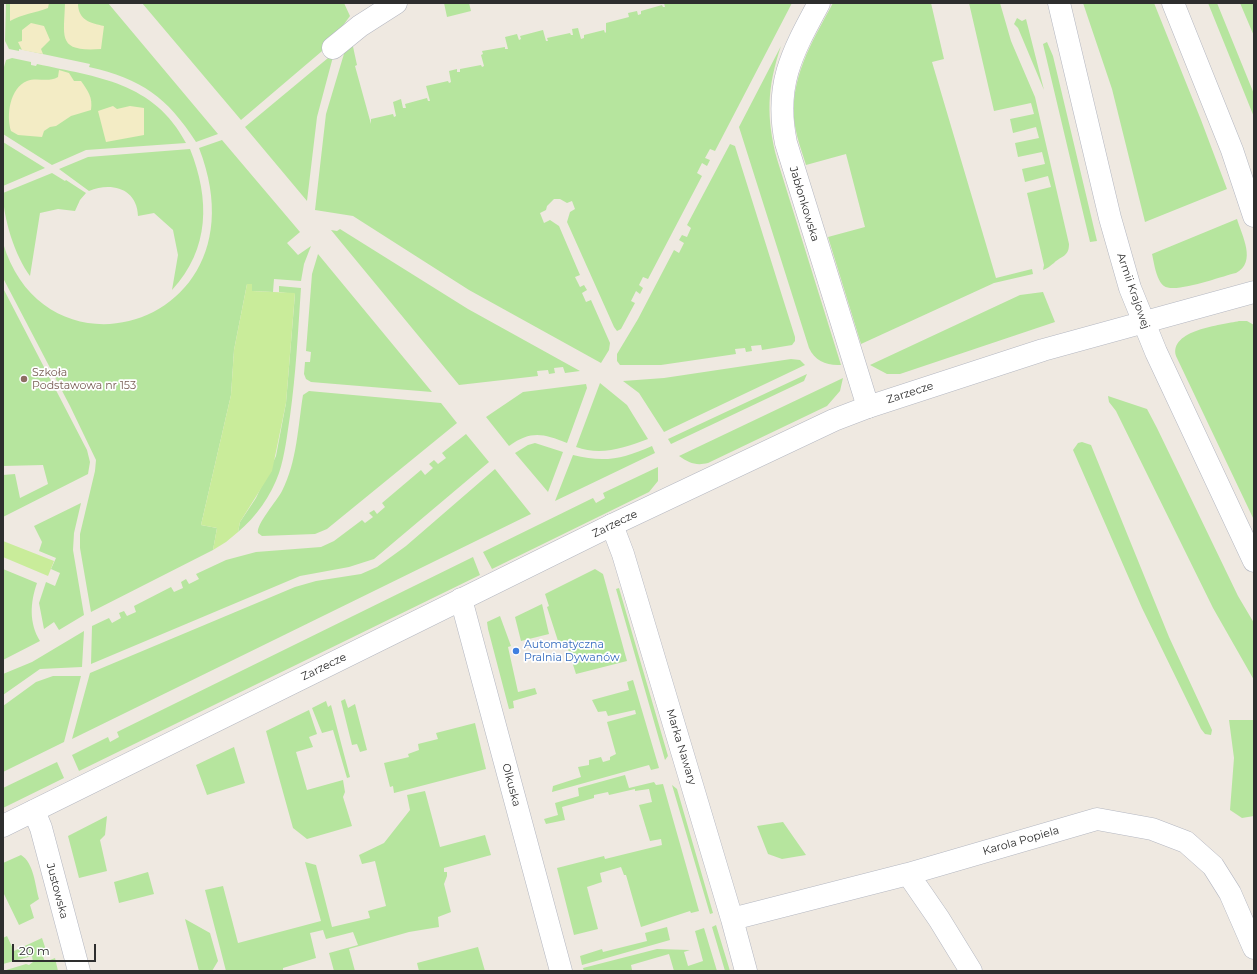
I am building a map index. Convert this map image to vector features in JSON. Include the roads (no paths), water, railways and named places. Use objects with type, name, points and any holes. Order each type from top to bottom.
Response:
[{"type":"street","points":[[333,48],[360,26],[396,3]]},
{"type":"street","name":"Jabłonkowska","points":[[819,3],[798,40],[786,74],[781,106],[783,128],[788,149],[868,407]]},
{"type":"street","name":"Armii Krajowej","points":[[1059,3],[1119,252],[1143,322],[1254,561]]},
{"type":"street","points":[[1173,3],[1232,150],[1254,216]]},
{"type":"street","points":[[1232,150],[1254,175]]},
{"type":"street","name":"Zarzecze","points":[[3,826],[612,525],[806,433],[868,407],[1043,350],[1254,292]]},
{"type":"street","name":"Marka Nawary","points":[[612,525],[621,547],[732,919],[746,971]]},
{"type":"street","name":"Olkuska","points":[[461,599],[561,971]]},
{"type":"street","name":"Justowska","points":[[34,811],[41,828],[79,971]]},
{"type":"street","name":"Karola Popiela","points":[[732,919],[908,874],[1097,819],[1152,829],[1186,842],[1213,866],[1230,893],[1254,948]]},
{"type":"street","points":[[908,874],[940,919],[971,971]]},
{"type":"place","name":"Szkoła Podstawowa nr 153","points":[[24,379]]},
{"type":"place","name":"Automatyczna Pralnia Dywanów","points":[[516,651]]}]
